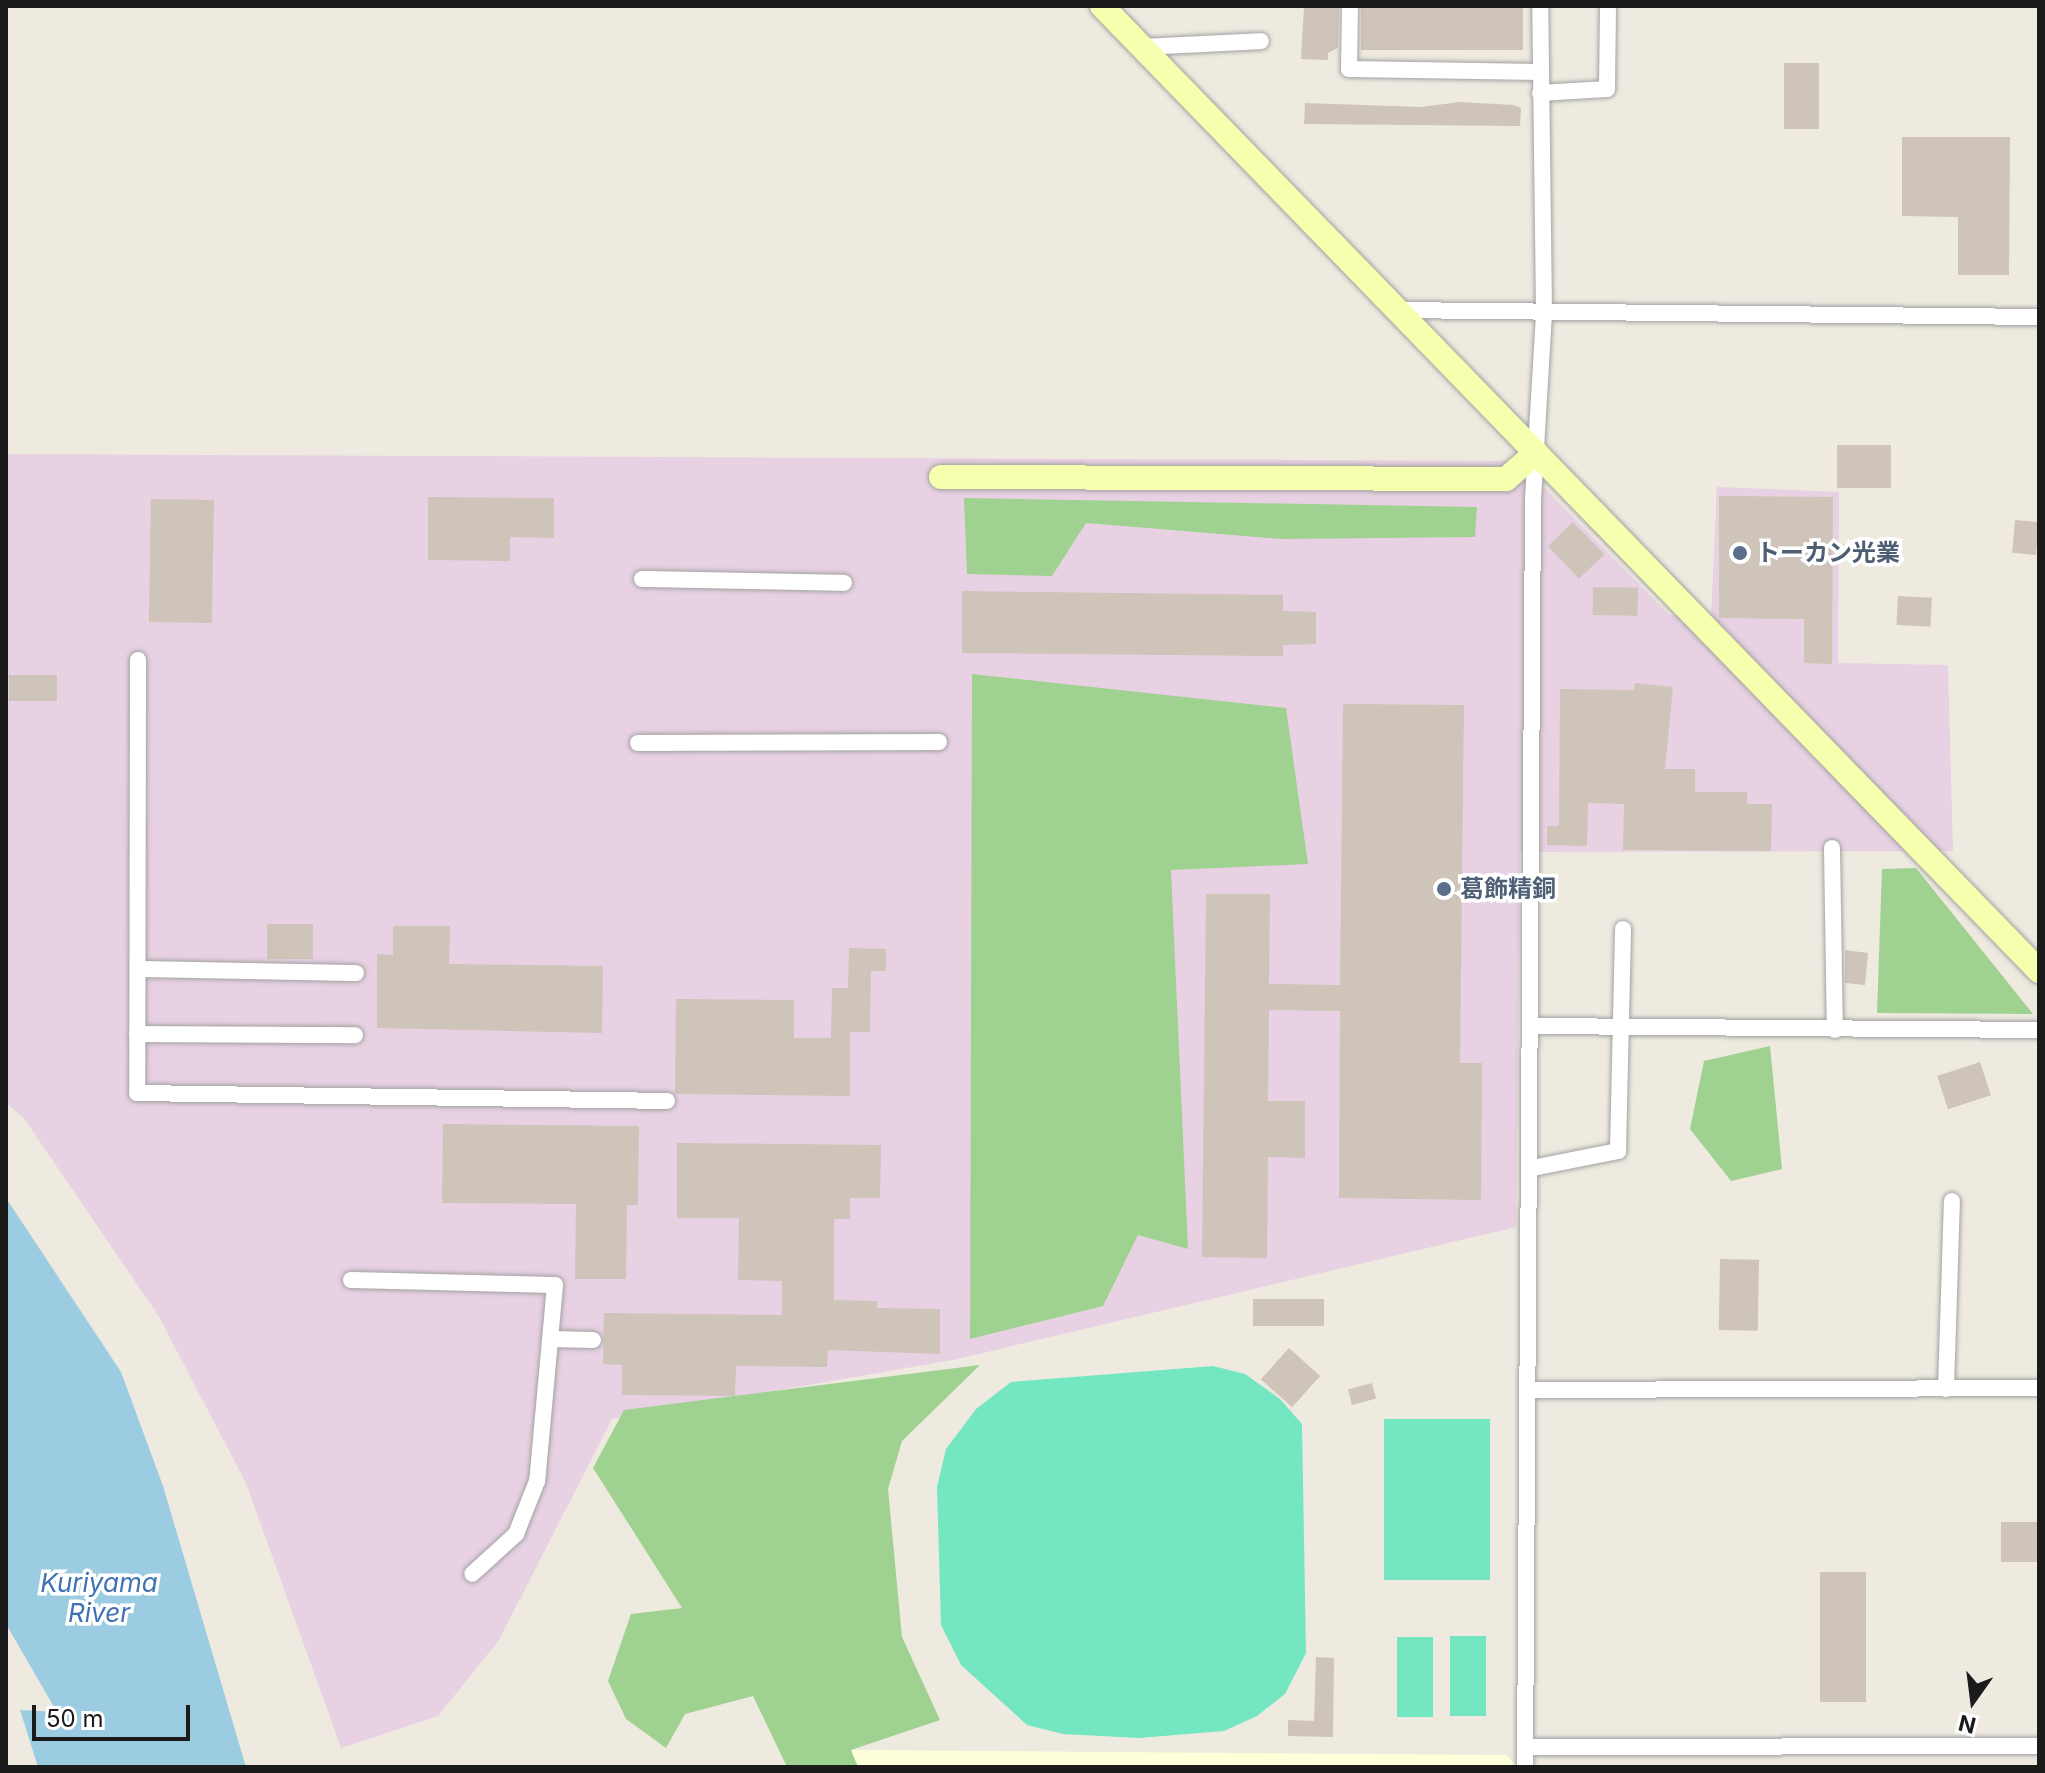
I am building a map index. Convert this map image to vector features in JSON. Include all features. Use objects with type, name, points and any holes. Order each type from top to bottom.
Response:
[{"type":"street","points":[[1102,6],[2039,971]]},
{"type":"street","points":[[1350,6],[1349,69],[1540,72]]},
{"type":"street","points":[[1525,1767],[1536,453],[1544,312],[1540,6]]},
{"type":"street","points":[[1540,93],[1607,89],[1608,6]]},
{"type":"street","points":[[1140,47],[1261,41]]},
{"type":"street","points":[[1394,310],[2039,317]]},
{"type":"street","points":[[941,477],[1506,479],[1536,453]]},
{"type":"street","points":[[642,579],[844,583]]},
{"type":"street","points":[[138,660],[137,1093],[667,1101]]},
{"type":"street","points":[[638,743],[939,742]]},
{"type":"street","points":[[1832,848],[1835,1030]]},
{"type":"street","points":[[1532,1168],[1618,1151],[1623,929]]},
{"type":"street","points":[[138,969],[356,973]]},
{"type":"street","points":[[1533,1026],[2039,1030]]},
{"type":"street","points":[[137,1034],[355,1035]]},
{"type":"street","points":[[1946,1389],[1952,1201]]},
{"type":"street","points":[[351,1280],[555,1285],[553,1339],[537,1481],[516,1534],[472,1574]]},
{"type":"street","points":[[553,1339],[593,1340]]},
{"type":"street","points":[[1529,1390],[2039,1388]]},
{"type":"street","points":[[1526,1747],[2039,1746]]},
{"type":"shaded area","points":[[6,454],[1518,461],[1669,615],[1711,616],[1717,487],[1839,492],[1838,663],[1948,665],[1953,851],[1520,852],[1516,1227],[953,1360],[612,1419],[499,1640],[438,1716],[341,1748],[246,1483],[158,1315],[23,1117],[6,1103]]},
{"type":"shaded area","points":[[850,1750],[1506,1755],[1518,1767],[858,1767]]},
{"type":"green space","points":[[964,498],[1477,507],[1475,537],[1282,539],[1086,523],[1052,576],[967,574]]},
{"type":"green space","points":[[972,674],[1286,708],[1308,864],[1171,870],[1188,1249],[1138,1235],[1103,1306],[970,1339]]},
{"type":"green space","points":[[1916,868],[2033,1014],[1877,1013],[1882,869]]},
{"type":"green space","points":[[1770,1046],[1782,1169],[1731,1181],[1690,1129],[1704,1061]]},
{"type":"green space","points":[[980,1365],[902,1441],[888,1489],[902,1637],[940,1720],[851,1750],[858,1767],[787,1767],[753,1696],[685,1714],[666,1748],[626,1719],[608,1681],[631,1614],[682,1608],[593,1468],[624,1410]]},
{"type":"green space","points":[[1213,1366],[1245,1374],[1280,1399],[1302,1424],[1306,1653],[1285,1694],[1257,1716],[1224,1731],[1139,1738],[1063,1734],[1027,1725],[961,1665],[941,1625],[937,1487],[946,1449],[976,1409],[1011,1382]]},
{"type":"green space","points":[[1384,1419],[1490,1419],[1490,1580],[1384,1580]]},
{"type":"green space","points":[[1450,1636],[1486,1636],[1486,1716],[1450,1716]]},
{"type":"green space","points":[[1397,1637],[1433,1637],[1433,1717],[1397,1717]]},
{"type":"water","name":"Kuriyama River","points":[[6,1198],[121,1372],[163,1486],[246,1767],[38,1767],[20,1710],[57,1712],[6,1624]]},
{"type":"building","points":[[1304,6],[1339,6],[1338,48],[1328,53],[1328,60],[1301,59]]},
{"type":"building","points":[[1361,6],[1523,6],[1523,50],[1361,50]]},
{"type":"building","points":[[1784,63],[1819,63],[1819,129],[1784,129]]},
{"type":"building","points":[[1460,102],[1521,108],[1520,126],[1304,124],[1305,103],[1421,107]]},
{"type":"building","points":[[1902,137],[2010,137],[2009,275],[1958,275],[1958,217],[1902,216]]},
{"type":"building","points":[[1837,445],[1891,445],[1891,488],[1837,488]]},
{"type":"building","points":[[1719,496],[1833,497],[1832,664],[1804,663],[1804,619],[1719,618]]},
{"type":"building","points":[[428,497],[554,498],[554,538],[510,537],[510,561],[428,560]]},
{"type":"building","points":[[151,499],[214,500],[212,623],[149,622]]},
{"type":"building","points":[[2015,520],[2039,522],[2036,555],[2012,553]]},
{"type":"building","points":[[1573,522],[1604,554],[1579,579],[1548,546]]},
{"type":"building","points":[[1593,587],[1638,588],[1638,616],[1593,615]]},
{"type":"building","points":[[962,591],[1283,595],[1283,611],[1316,612],[1316,644],[1283,645],[1283,656],[962,653]]},
{"type":"building","points":[[1898,596],[1932,598],[1930,627],[1896,625]]},
{"type":"building","points":[[9,675],[57,675],[57,701],[9,701]]},
{"type":"building","points":[[1635,683],[1673,687],[1665,769],[1695,769],[1695,792],[1747,792],[1747,804],[1772,804],[1771,851],[1623,850],[1624,804],[1588,803],[1587,846],[1547,845],[1547,826],[1559,826],[1560,689],[1634,690]]},
{"type":"building","points":[[1343,704],[1464,705],[1460,1063],[1482,1063],[1481,1200],[1339,1198],[1340,1011],[1269,1010],[1268,1101],[1305,1101],[1305,1158],[1268,1157],[1267,1258],[1202,1257],[1206,894],[1270,894],[1269,984],[1340,985]]},
{"type":"building","points":[[267,924],[313,924],[313,959],[267,959]]},
{"type":"building","points":[[393,926],[450,926],[449,964],[603,966],[602,1033],[377,1028],[377,954],[393,955]]},
{"type":"building","points":[[849,948],[886,949],[886,971],[871,971],[870,1032],[850,1032],[850,1096],[675,1094],[676,999],[794,1000],[794,1038],[831,1038],[832,988],[848,988]]},
{"type":"building","points":[[1845,950],[1868,953],[1865,985],[1845,983]]},
{"type":"building","points":[[1980,1062],[1991,1095],[1948,1109],[1937,1076]]},
{"type":"building","points":[[443,1124],[639,1126],[638,1205],[627,1205],[626,1279],[575,1279],[576,1204],[442,1203]]},
{"type":"building","points":[[677,1143],[881,1145],[880,1198],[850,1198],[850,1219],[834,1219],[834,1300],[877,1301],[877,1308],[940,1309],[940,1354],[828,1350],[827,1367],[736,1366],[735,1396],[622,1395],[622,1365],[603,1364],[604,1313],[782,1315],[782,1281],[738,1280],[739,1218],[677,1218]]},
{"type":"building","points":[[1720,1259],[1759,1260],[1758,1331],[1719,1330]]},
{"type":"building","points":[[1253,1299],[1324,1299],[1324,1326],[1253,1326]]},
{"type":"building","points":[[1289,1348],[1320,1376],[1292,1407],[1261,1379]]},
{"type":"building","points":[[1372,1383],[1376,1398],[1352,1405],[1348,1389]]},
{"type":"building","points":[[2001,1522],[2037,1522],[2037,1562],[2001,1562]]},
{"type":"building","points":[[1820,1572],[1866,1572],[1866,1702],[1820,1702]]},
{"type":"building","points":[[1316,1657],[1334,1658],[1333,1737],[1288,1736],[1288,1720],[1314,1721]]},
{"type":"place","name":"トーカン光業","points":[[1740,553]]},
{"type":"place","name":"葛飾精銅","points":[[1444,889]]}]
